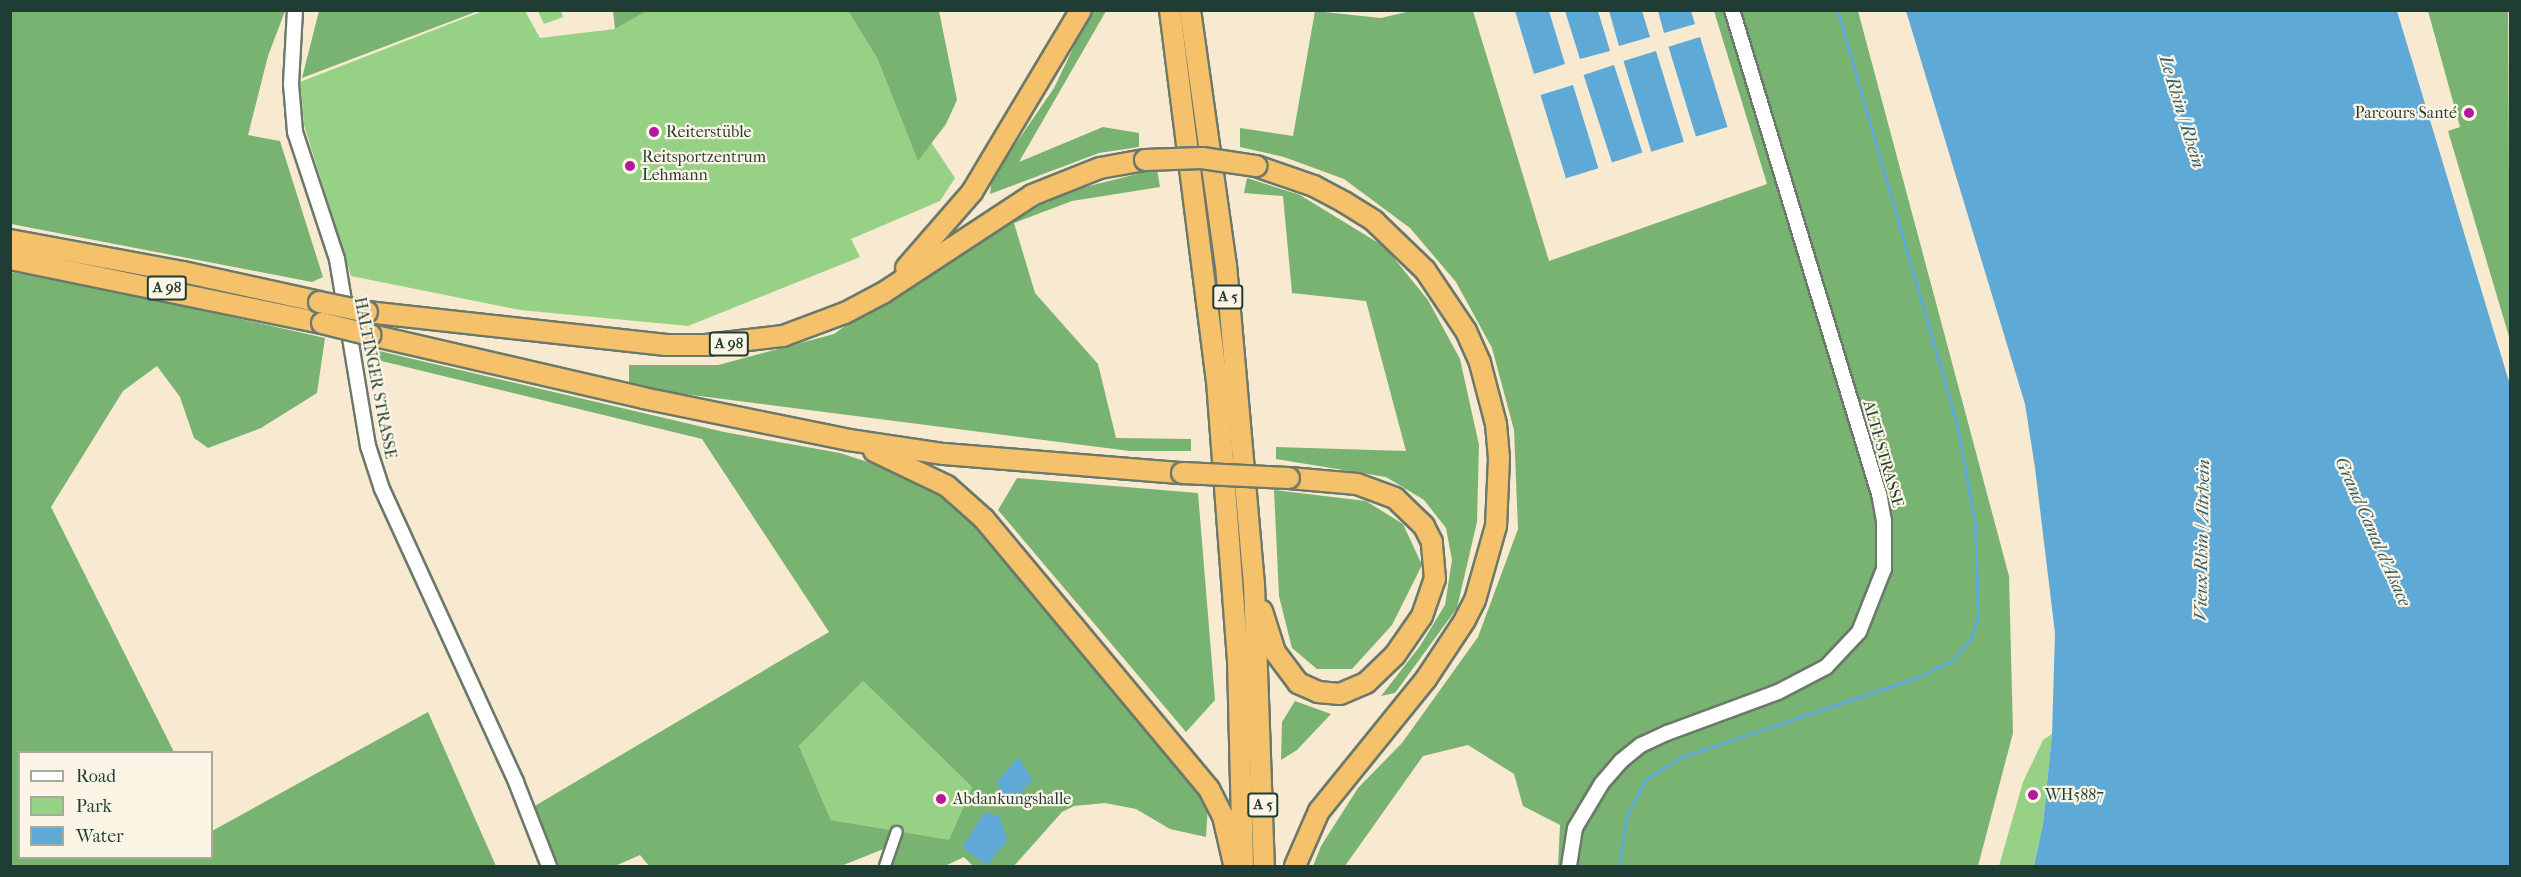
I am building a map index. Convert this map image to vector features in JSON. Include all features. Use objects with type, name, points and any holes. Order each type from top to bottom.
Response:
[{"type":"highway","points":[[883,293],[942,230],[986,169],[1081,10]]},
{"type":"highway","name":"A 5","points":[[1170,10],[1190,144],[1218,393],[1238,660],[1244,867]]},
{"type":"highway","name":"A 5","points":[[1190,10],[1226,265],[1254,584],[1264,867]]},
{"type":"highway","points":[[883,293],[1032,195],[1100,168],[1145,160],[1202,158],[1256,166],[1314,186],[1344,202],[1383,229],[1425,270],[1466,331],[1480,363],[1496,424],[1499,458],[1496,526],[1470,610],[1426,679],[1319,811],[1295,867]]},
{"type":"highway","name":"A 98","points":[[10,240],[183,272],[367,312],[618,341],[706,345],[775,337],[809,328],[883,293]]},
{"type":"highway","name":"A 98","points":[[10,259],[322,323],[643,398],[849,440]]},
{"type":"highway","points":[[849,440],[944,454],[1182,473],[1289,478],[1380,489],[1409,509],[1432,542],[1436,560],[1430,598],[1410,636],[1376,675],[1341,694],[1318,692],[1298,683],[1282,666],[1254,584]]},
{"type":"highway","points":[[849,440],[928,475],[966,501],[984,519],[1209,789],[1223,816],[1234,867]]},
{"type":"street","name":"HALTINGER STRASSE","points":[[295,10],[291,84],[295,132],[337,259],[368,446],[382,489],[507,763],[549,867]]},
{"type":"street","name":"ALTE STRASSE","points":[[1569,867],[1575,828],[1602,783],[1622,761],[1641,745],[1667,733],[1778,692],[1826,667],[1859,632],[1884,569],[1884,521],[1879,494],[1732,10]]},
{"type":"street","points":[[885,867],[897,832]]},
{"type":"green space","points":[[11,10],[285,11],[268,56],[248,135],[280,141],[323,277],[312,282],[11,224]]},
{"type":"green space","points":[[319,10],[478,11],[302,78]]},
{"type":"green space","points":[[613,10],[647,10],[647,11],[615,29]]},
{"type":"green space","name":"Reitsportzentrum Lehmann","points":[[483,11],[525,11],[540,38],[615,29],[647,11],[848,11],[877,58],[911,143],[929,139],[955,178],[940,201],[851,239],[860,257],[688,326],[520,310],[351,276],[304,125],[300,82]]},
{"type":"green space","points":[[538,11],[561,11],[563,17],[544,24]]},
{"type":"green space","points":[[848,11],[939,11],[957,100],[946,124],[918,161],[877,58]]},
{"type":"green space","points":[[1091,11],[1106,11],[1019,162],[1103,127],[1139,133],[1139,147],[1099,153],[990,194],[992,178],[1054,88]]},
{"type":"green space","points":[[1315,11],[1381,18],[1411,11],[1473,11],[1549,261],[1767,184],[1714,11],[1858,11],[2009,576],[2013,733],[1978,866],[1558,866],[1560,825],[1523,806],[1514,774],[1468,745],[1423,756],[1345,866],[1313,866],[1321,846],[1358,788],[1402,743],[1478,637],[1518,529],[1514,430],[1492,348],[1456,282],[1410,228],[1344,179],[1284,157],[1240,147],[1240,128],[1293,136]]},
{"type":"green space","points":[[2428,11],[2508,11],[2510,340],[2448,131],[2460,127]]},
{"type":"green space","points":[[1157,169],[1160,187],[1072,201],[1014,223],[1035,293],[1098,364],[1116,438],[1191,439],[1191,451],[1130,451],[629,387],[629,365],[718,365],[834,334],[966,237],[1069,191]]},
{"type":"green space","points":[[1247,178],[1300,195],[1385,247],[1428,300],[1460,359],[1479,445],[1477,522],[1457,608],[1395,693],[1381,696],[1420,646],[1445,605],[1452,560],[1446,528],[1424,500],[1386,477],[1276,459],[1276,447],[1406,451],[1366,301],[1292,293],[1283,196],[1244,193]]},
{"type":"green space","points":[[10,272],[80,283],[325,338],[317,393],[261,428],[208,448],[194,438],[180,397],[157,366],[123,391],[51,507],[173,751],[18,751],[18,859],[213,859],[213,830],[428,712],[496,866],[11,866]]},
{"type":"green space","points":[[362,347],[724,432],[840,453],[920,479],[960,505],[1195,785],[1208,805],[1206,837],[1170,829],[1136,809],[1105,803],[1074,806],[1062,812],[1014,866],[973,866],[964,857],[945,866],[889,866],[891,846],[841,866],[649,866],[640,855],[615,866],[553,866],[533,807],[829,632],[702,439],[365,357]],"holes":[[[863,681],[972,787],[949,840],[831,820],[799,746]]]},
{"type":"green space","points":[[1017,478],[1198,493],[1215,700],[1186,732],[998,510]]},
{"type":"green space","points":[[1274,490],[1366,501],[1403,524],[1422,565],[1392,625],[1352,669],[1317,669],[1292,648],[1279,596]]},
{"type":"green space","points":[[863,681],[972,787],[949,841],[831,820],[799,746]]},
{"type":"green space","points":[[1295,701],[1331,714],[1297,750],[1281,760],[1282,722]]},
{"type":"green space","points":[[2052,734],[2043,824],[2034,866],[1999,866],[2023,782],[2043,740]]},
{"type":"water","points":[[1515,11],[1549,11],[1565,64],[1534,74]]},
{"type":"water","points":[[1565,11],[1598,11],[1610,51],[1580,59]]},
{"type":"water","points":[[1609,11],[1642,11],[1650,37],[1619,46]]},
{"type":"water","points":[[1658,11],[1691,11],[1695,24],[1664,33]]},
{"type":"water","points":[[1906,11],[2397,11],[2510,385],[2510,866],[2034,866],[2043,824],[2052,734],[2055,633],[2035,468],[2025,404]]},
{"type":"water","points":[[1700,37],[1727,127],[1696,137],[1668,47]]},
{"type":"water","points":[[1656,51],[1684,142],[1651,152],[1623,61]]},
{"type":"water","points":[[1614,65],[1642,152],[1612,162],[1584,75]]},
{"type":"water","points":[[1573,85],[1598,168],[1566,178],[1540,95]]},
{"type":"water","points":[[1018,758],[1033,779],[1013,803],[1003,800],[997,781]]},
{"type":"water","points":[[985,812],[1000,817],[1007,841],[987,865],[962,847]]},
{"type":"waterway","points":[[1619,866],[1627,815],[1646,779],[1679,758],[1918,677],[1953,660],[1971,638],[1978,616],[1975,524],[1957,425],[1837,10]]},
{"type":"place","name":"Parcours Santé","points":[[2469,113]]},
{"type":"place","name":"Reiterstüble","points":[[654,132]]},
{"type":"place","name":"Reitsportzentrum Lehmann","points":[[630,166]]},
{"type":"place","name":"WH5887","points":[[2033,795]]},
{"type":"place","name":"Abdankungshalle","points":[[941,799]]},
{"type":"water label","name":"Le Rhin / Rhein","points":[[2181,112]]},
{"type":"water label","name":"Grand Canal d'Alsace","points":[[2372,532]]},
{"type":"water label","name":"Vieux Rhin / Altrhein","points":[[2203,540]]}]
